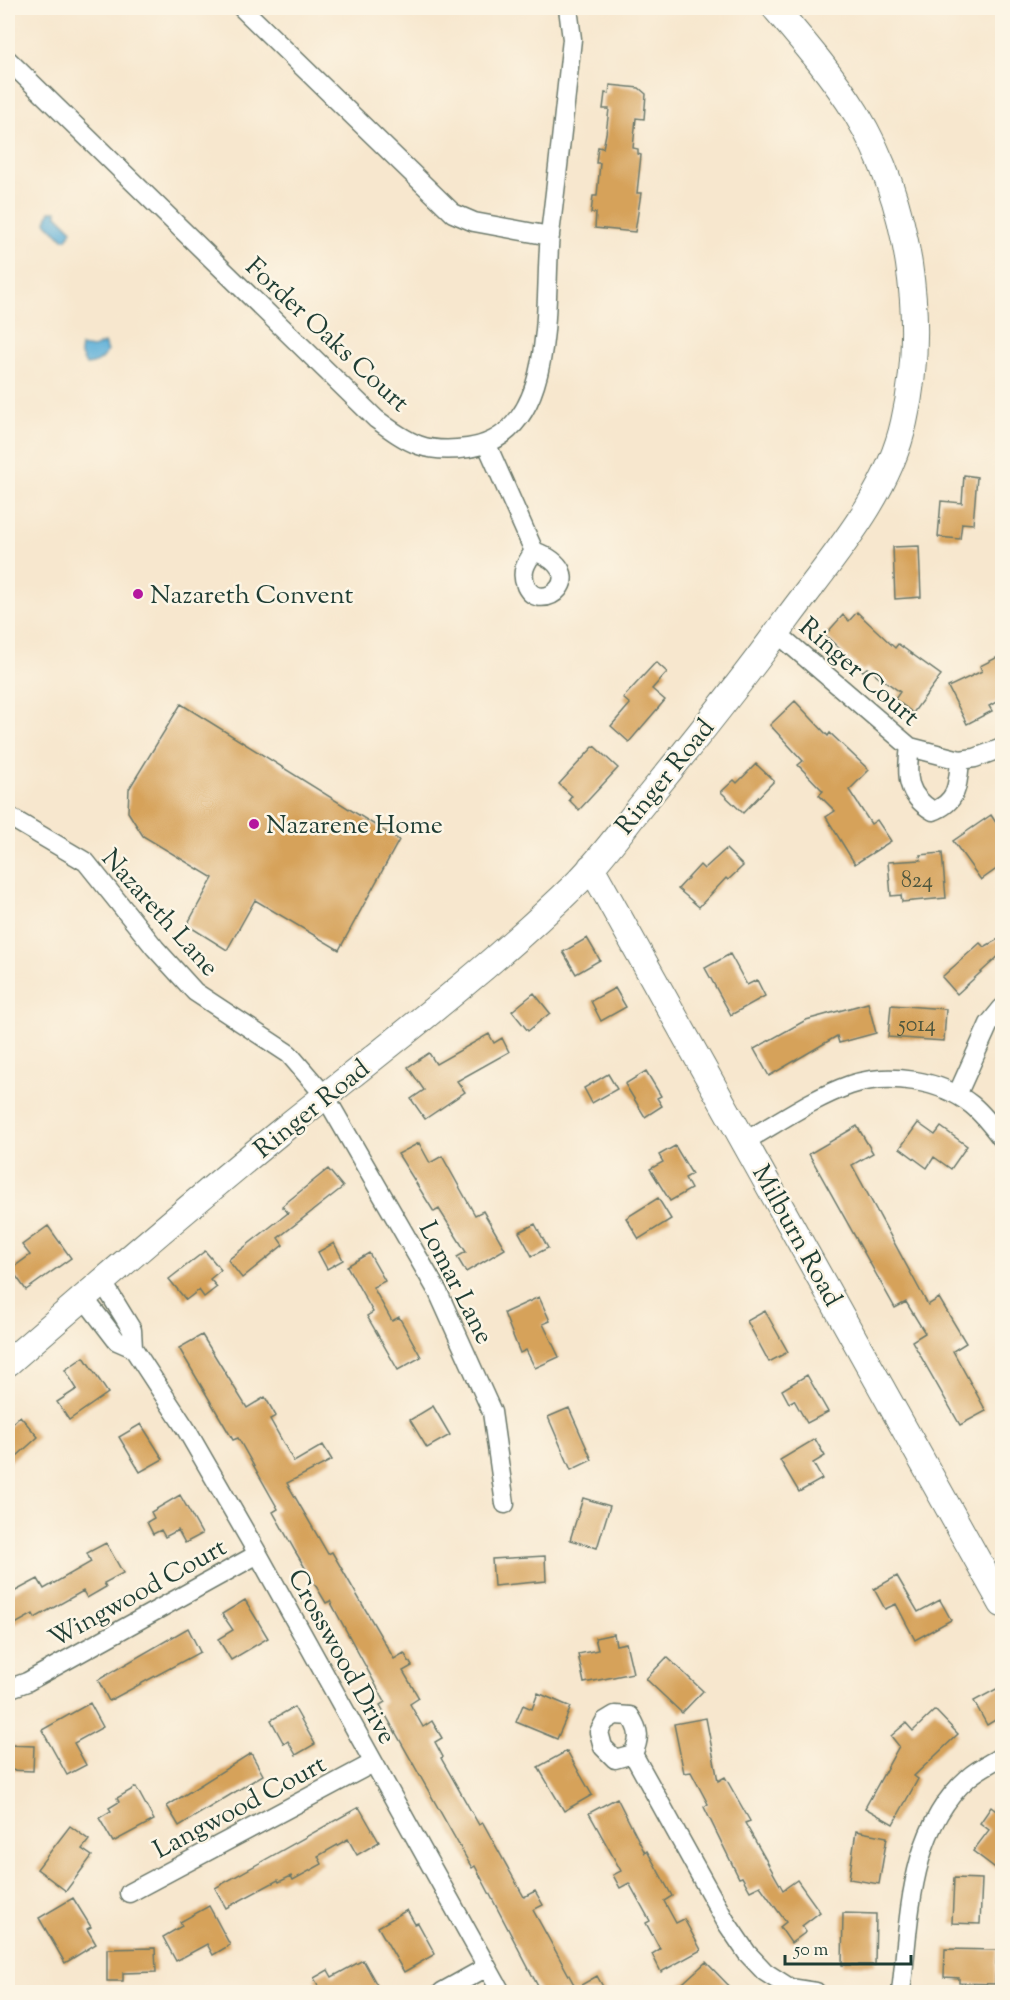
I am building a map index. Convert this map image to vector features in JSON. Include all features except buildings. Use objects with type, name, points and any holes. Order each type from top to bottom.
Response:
[{"type":"street","points":[[242,8],[453,213],[474,222],[550,236]]},
{"type":"street","points":[[534,551],[487,445],[515,422],[538,381],[548,313],[550,236],[572,39],[568,8]]},
{"type":"street","name":"Ringer Road","points":[[8,1363],[93,1289],[509,944],[591,867],[777,633],[843,542],[886,473],[903,428],[912,374],[914,343],[907,257],[885,173],[855,111],[775,8]]},
{"type":"street","name":"Forder Oaks Court","points":[[8,60],[376,419],[409,443],[445,451],[487,445]]},
{"type":"street","name":"Ringer Court","points":[[777,633],[910,747],[960,759],[975,758],[1002,748]]},
{"type":"street","name":"Ringer Court","points":[[910,747],[907,768],[912,792],[919,803],[933,811],[946,806],[956,791],[960,759]]},
{"type":"street","name":"Nazareth Lane","points":[[8,816],[86,862],[155,948],[195,992],[289,1054],[325,1096]]},
{"type":"street","name":"Milburn Road","points":[[591,867],[1002,1604]]},
{"type":"street","points":[[957,1095],[990,1024],[1002,1008]]},
{"type":"street","points":[[745,1141],[850,1085],[878,1080],[904,1079],[957,1095],[980,1113],[1002,1139]]},
{"type":"street","name":"Lomar Lane","points":[[325,1096],[438,1292],[492,1412],[506,1504]]},
{"type":"street","name":"Crosswood Drive","points":[[93,1289],[117,1341],[133,1348]]},
{"type":"street","name":"Crosswood Drive","points":[[93,1289],[132,1330],[133,1348],[186,1429],[258,1554],[501,1992]]},
{"type":"street","name":"Wingwood Court","points":[[8,1689],[27,1682],[258,1554]]},
{"type":"street","points":[[633,1754],[726,1922],[747,1953],[765,1972],[790,1988],[816,1992]]},
{"type":"street","points":[[901,1992],[918,1859],[946,1803],[968,1778],[1002,1756]]},
{"type":"street","name":"Langwood Court","points":[[129,1893],[373,1763]]},
{"type":"street","points":[[442,1992],[487,1967]]},
{"type":"water","points":[[50,211],[57,211],[57,215],[72,230],[67,239],[63,239],[46,222]]},
{"type":"water","points":[[104,343],[107,351],[101,360],[86,365],[80,353],[81,346],[93,348]]},
{"type":"place","name":"Nazareth Convent","points":[[138,594]]},
{"type":"place","name":"Nazarene Home","points":[[254,824]]}]
